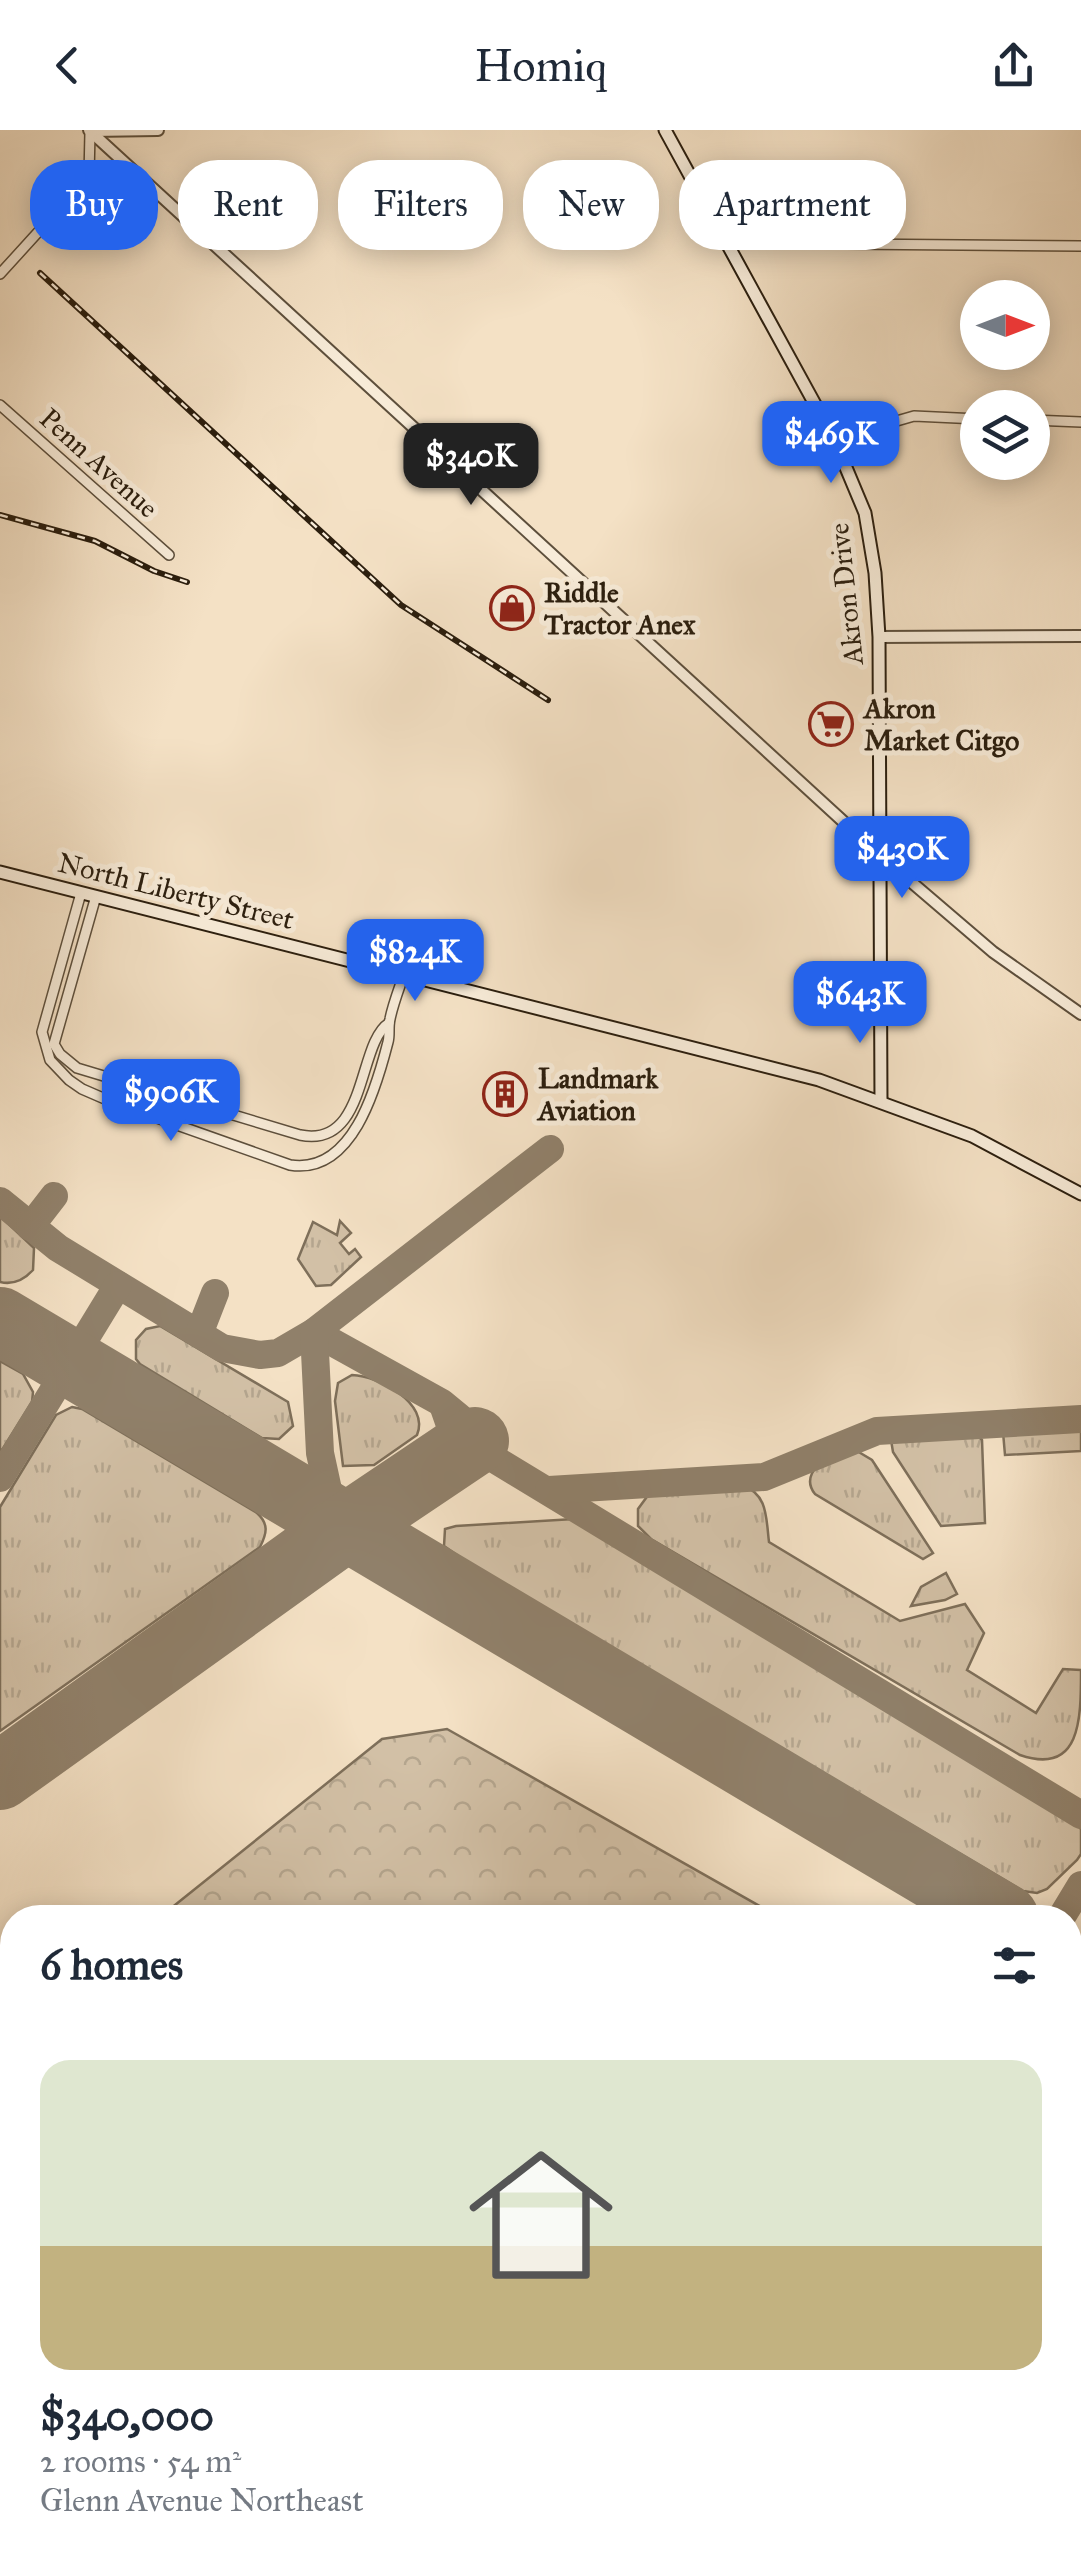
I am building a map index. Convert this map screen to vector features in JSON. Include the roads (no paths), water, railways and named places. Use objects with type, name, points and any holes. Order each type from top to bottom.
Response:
[{"type":"main road","name":"Akron Drive","points":[[665,130],[681,160]]},
{"type":"main road","name":"Akron Drive","points":[[730,250],[834,439],[864,512],[879,637],[882,1102]]},
{"type":"main road","name":"North Liberty Street","points":[[0,872],[818,1080],[972,1136],[1081,1194]]},
{"type":"street","points":[[90,131],[158,130]]},
{"type":"street","points":[[0,274],[89,176],[90,131]]},
{"type":"street","points":[[90,131],[882,857],[994,952],[1081,1014]]},
{"type":"street","points":[[906,245],[1081,246]]},
{"type":"street","name":"Penn Avenue","points":[[0,405],[169,556]]},
{"type":"street","points":[[834,439],[914,416],[960,417]]},
{"type":"street","points":[[1050,421],[1081,422]]},
{"type":"street","points":[[879,637],[1081,636]]},
{"type":"street","points":[[81,893],[43,1026],[50,1060],[82,1089],[300,1167],[310,1166],[340,1149],[361,1122],[389,1038],[389,1023],[404,974]]},
{"type":"street","points":[[96,896],[54,1044],[77,1068],[307,1137],[326,1133],[342,1121],[362,1083],[380,1028],[389,1023]]},
{"type":"street","points":[[66,948],[79,952]]},
{"type":"street","points":[[43,1026],[56,1030]]},
{"type":"railway","points":[[40,273],[401,605],[548,700]]},
{"type":"railway","points":[[0,515],[95,541],[154,571],[187,582]]},
{"type":"place","name":"Riddle Tractor Anex","points":[[512,608]]},
{"type":"place","name":"Akron Market Citgo","points":[[831,724]]},
{"type":"place","name":"Landmark Aviation","points":[[505,1094]]}]
